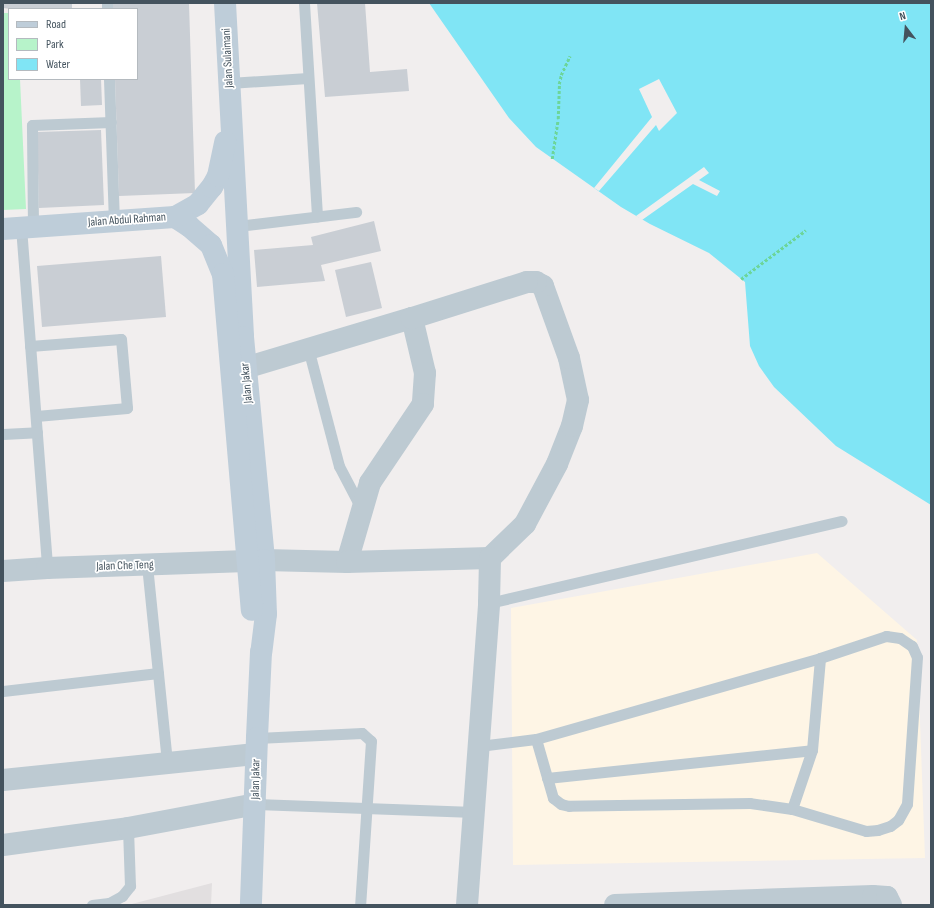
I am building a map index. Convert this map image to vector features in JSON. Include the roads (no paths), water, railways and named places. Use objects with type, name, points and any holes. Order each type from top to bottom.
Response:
[{"type":"main road","name":"Jalan Sulaimani","points":[[225,3],[230,114]]},
{"type":"main road","name":"Jalan Abdul Rahman","points":[[19,228],[175,217],[198,204],[212,187],[218,176],[230,114]]},
{"type":"main road","name":"Jalan Jakar","points":[[230,114],[238,226],[255,560]]},
{"type":"main road","name":"Jalan Jakar","points":[[175,217],[190,226],[211,245],[223,274],[255,560],[266,614],[261,652],[256,746],[256,804],[251,905]]},
{"type":"street","points":[[245,368],[527,282],[536,282],[543,286],[568,358],[578,400],[572,426],[557,464],[525,524],[490,558],[489,603],[467,905]]},
{"type":"street","points":[[347,562],[370,483],[423,404],[425,373],[412,318]]},
{"type":"street","name":"Jalan Che Teng","points":[[3,571],[255,560],[347,562],[490,558]]},
{"type":"street","points":[[3,780],[167,763],[256,746]]},
{"type":"street","points":[[3,846],[128,828],[256,804]]},
{"type":"street","points":[[615,905],[694,904],[873,896],[887,897],[891,905]]},
{"type":"lane","points":[[304,3],[317,216]]},
{"type":"lane","points":[[229,83],[308,78]]},
{"type":"lane","points":[[109,80],[114,221]]},
{"type":"lane","points":[[47,568],[36,416],[19,228],[32,125],[111,122]]},
{"type":"lane","points":[[238,226],[356,212]]},
{"type":"lane","points":[[30,346],[122,338],[127,408],[36,416]]},
{"type":"lane","points":[[308,348],[339,466],[362,509]]},
{"type":"lane","points":[[3,434],[37,432]]},
{"type":"lane","points":[[489,603],[842,521]]},
{"type":"lane","points":[[147,565],[167,763]]},
{"type":"lane","points":[[479,746],[536,740],[820,658],[886,636],[900,638],[912,646],[917,657],[907,804],[898,820],[890,826],[878,830],[866,831],[792,809],[750,803],[569,806],[560,804],[553,798],[536,740]]},
{"type":"lane","points":[[792,809],[812,750],[820,658]]},
{"type":"lane","points":[[3,691],[158,673]]},
{"type":"lane","points":[[256,746],[362,733],[371,741],[360,905]]},
{"type":"lane","points":[[547,778],[812,750]]},
{"type":"lane","points":[[256,804],[474,812]]},
{"type":"lane","points":[[92,905],[109,903],[122,896],[130,886],[128,828]]},
{"type":"water","points":[[429,3],[931,3],[931,505],[836,446],[774,387],[759,366],[750,346],[745,282],[709,253],[650,224],[621,207],[536,147],[509,118]]}]
